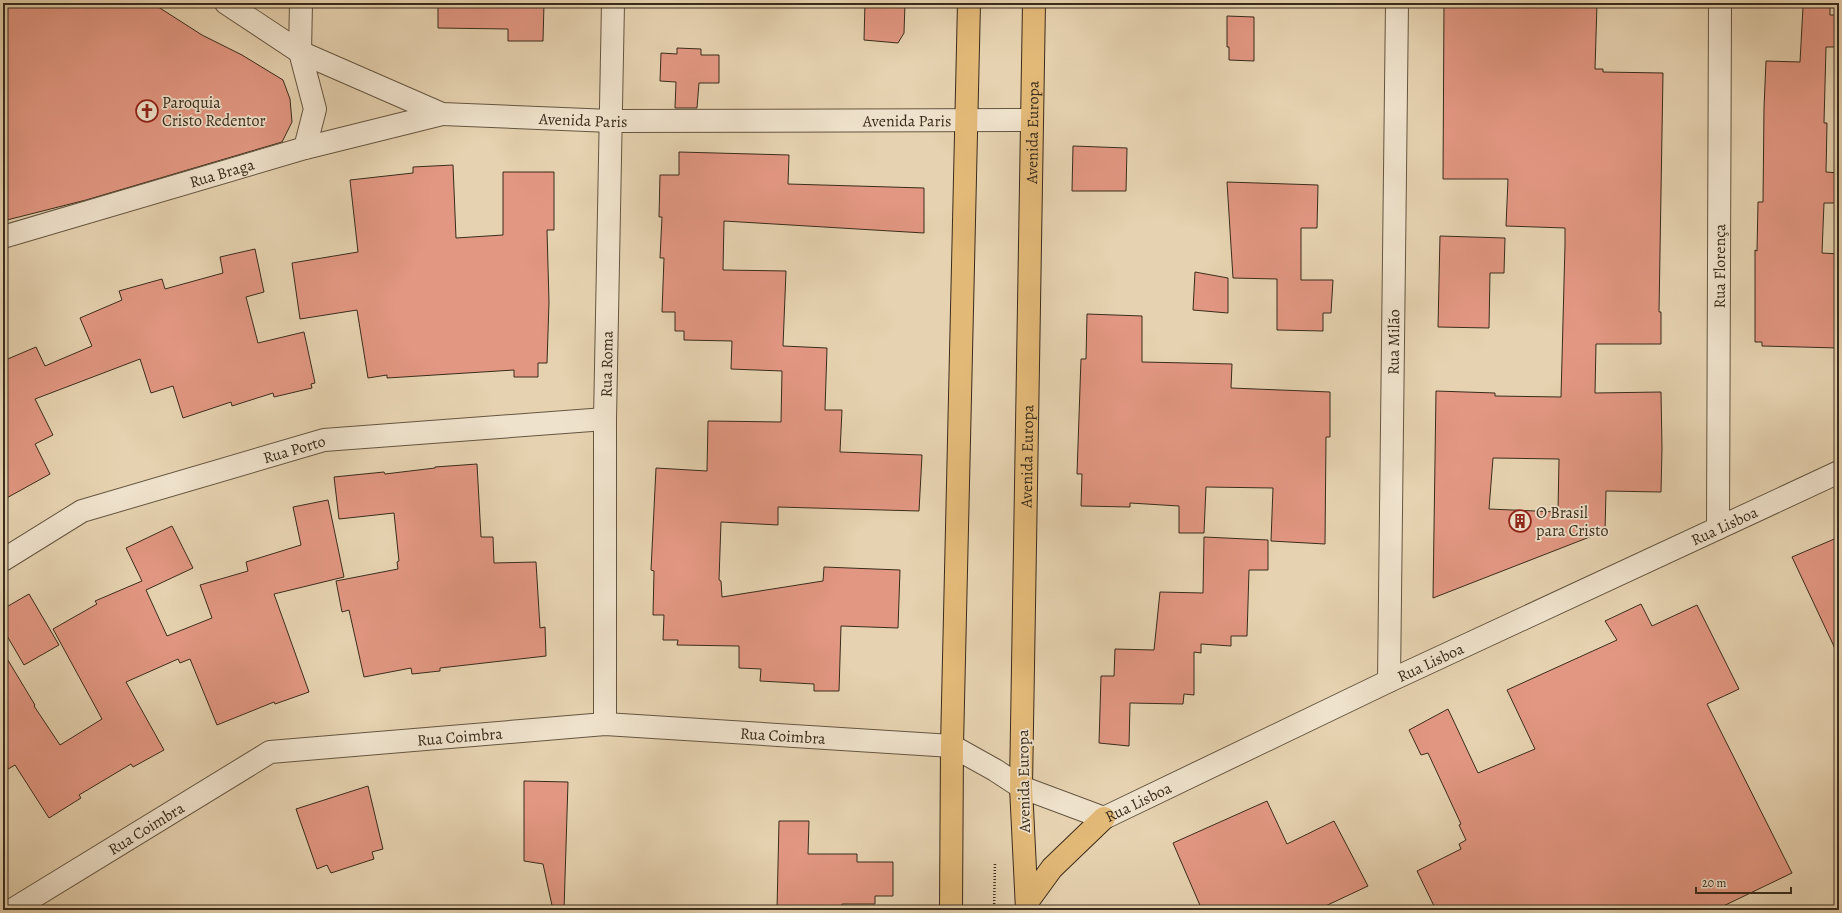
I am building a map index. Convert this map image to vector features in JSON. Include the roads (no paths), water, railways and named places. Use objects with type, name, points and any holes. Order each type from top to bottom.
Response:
[{"type":"main road","points":[[951,910],[952,746],[969,3]]},
{"type":"main road","name":"Avenida Europa","points":[[1027,905],[1021,787],[1034,3]]},
{"type":"main road","points":[[1027,905],[1052,868],[1104,818]]},
{"type":"street","name":"Avenida Paris","points":[[226,3],[300,52],[442,114],[611,121],[1031,120]]},
{"type":"street","points":[[301,3],[300,52],[315,109],[305,148]]},
{"type":"street","name":"Rua Roma","points":[[605,724],[605,419],[613,3]]},
{"type":"street","name":"Rua Milão","points":[[1389,681],[1397,3]]},
{"type":"street","name":"Rua Florença","points":[[1718,528],[1720,3]]},
{"type":"street","name":"Rua Braga","points":[[3,236],[305,148],[442,114]]},
{"type":"street","name":"Rua Porto","points":[[3,560],[82,511],[324,440],[605,419]]},
{"type":"street","name":"Rua Lisboa","points":[[952,746],[996,770],[1021,787],[1104,818],[1389,681],[1839,472]]},
{"type":"street","name":"Rua Coimbra","points":[[12,910],[270,752],[605,724],[952,746]]},
{"type":"place","name":"Paroquia Cristo Redentor","points":[[147,111]]},
{"type":"place","name":"O Brasil para Cristo","points":[[1520,521]]}]
